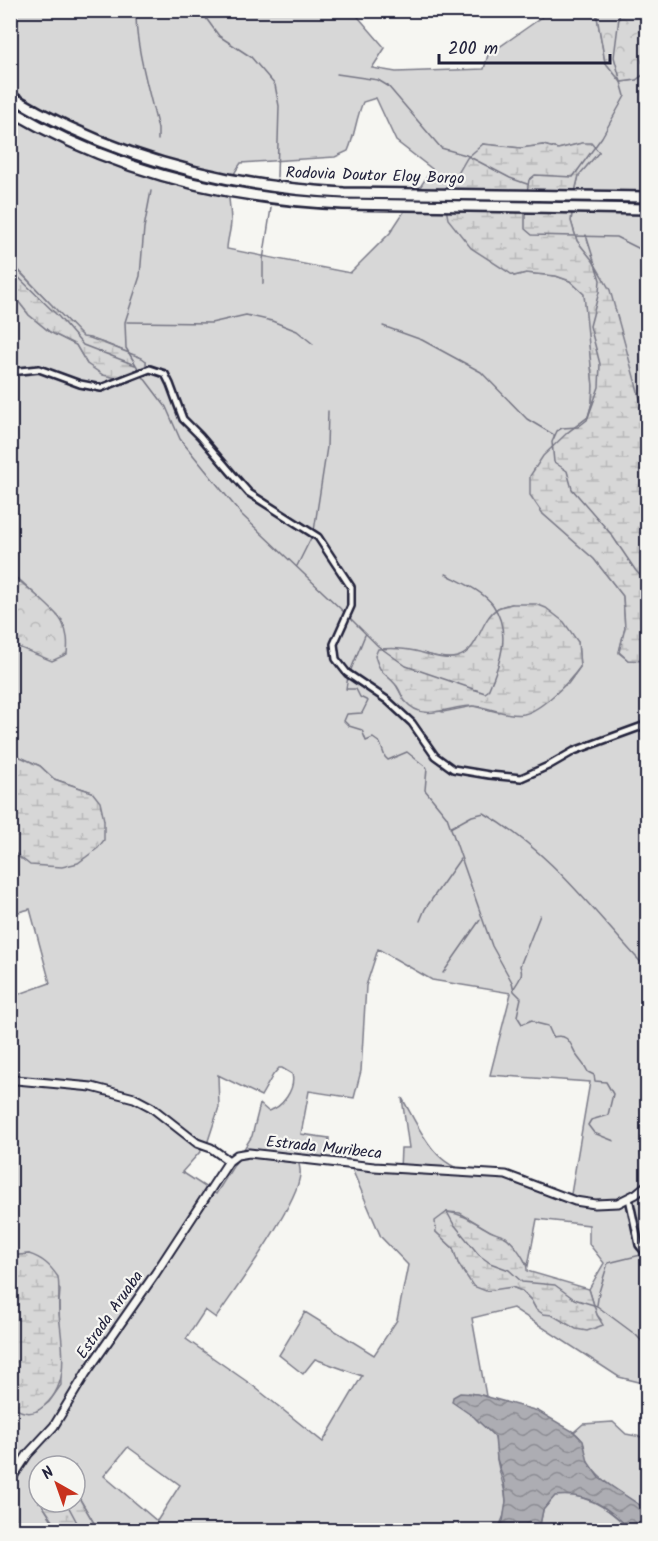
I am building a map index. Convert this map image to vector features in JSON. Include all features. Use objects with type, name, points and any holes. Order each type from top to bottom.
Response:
[{"type":"highway","name":"Rodovia Doutor Eloy Borgo","points":[[10,96],[62,124],[130,152],[184,169],[247,183],[344,192],[648,197]]},
{"type":"highway","name":"Rodovia Doutor Eloy Borgo","points":[[10,110],[57,135],[125,164],[172,179],[245,195],[343,204],[648,209]]},
{"type":"street","points":[[10,372],[39,369],[81,384],[101,388],[150,369],[165,374],[171,384],[183,419],[249,493],[318,537],[351,587],[351,606],[334,644],[336,659],[346,672],[387,700],[412,723],[435,756],[453,769],[521,778],[574,751],[648,724]]},
{"type":"street","points":[[10,1078],[92,1087],[134,1098],[151,1107],[196,1143],[211,1148],[229,1161]]},
{"type":"street","name":"Estrada Muribeca","points":[[229,1161],[237,1155],[249,1153],[375,1167],[506,1175],[575,1202],[595,1204],[618,1203],[636,1194],[648,1184]]},
{"type":"street","name":"Estrada Aruaba","points":[[10,1481],[28,1454],[54,1426],[86,1373],[155,1274],[229,1161]]},
{"type":"street","points":[[628,1198],[639,1245],[648,1256]]},
{"type":"green space","points":[[11,11],[353,11],[385,48],[372,68],[396,72],[484,69],[488,55],[548,13],[546,11],[596,11],[605,62],[621,82],[636,80],[647,72],[647,429],[631,372],[593,261],[577,241],[571,221],[579,175],[599,152],[582,143],[558,149],[543,145],[521,148],[483,144],[514,276],[526,273],[556,276],[570,281],[584,294],[593,386],[592,403],[588,417],[567,433],[543,514],[594,559],[623,596],[625,628],[619,653],[628,660],[648,661],[647,1384],[619,1377],[513,1308],[472,1318],[486,1396],[469,1393],[474,1416],[492,1433],[495,1439],[506,1502],[505,1511],[497,1530],[98,1530],[87,1511],[87,1454],[27,1454],[27,1514],[48,1514],[58,1530],[11,1530],[11,1405],[14,1408],[37,1411],[49,1402],[61,1385],[60,1290],[29,1254],[11,1256],[11,997],[50,983],[30,909],[11,914],[11,850],[21,859],[92,792],[54,779],[40,766],[18,756],[11,759],[11,644],[30,650],[62,620],[21,581],[11,575],[11,292],[29,315],[50,332],[76,345],[87,364],[117,378],[146,367],[146,361],[105,343],[83,338],[11,262]],"holes":[[[376,98],[396,141],[432,169],[390,233],[350,273],[227,249],[231,221],[228,191],[231,179],[241,163],[335,157],[348,151],[363,102]],[[512,604],[578,642],[580,667],[568,684],[498,712],[473,706],[443,712],[405,701],[396,685],[414,651],[445,658],[464,655],[475,643],[492,613],[498,608]],[[378,949],[432,980],[511,993],[490,1075],[590,1082],[571,1194],[548,1189],[523,1176],[500,1172],[474,1172],[456,1168],[436,1153],[428,1143],[402,1098],[409,1148],[401,1148],[400,1169],[349,1162],[381,1237],[408,1265],[397,1320],[374,1355],[305,1312],[279,1355],[303,1374],[315,1359],[362,1376],[323,1442],[252,1385],[186,1339],[205,1310],[216,1318],[278,1224],[297,1187],[300,1172],[297,1156],[322,1159],[329,1147],[329,1138],[301,1134],[309,1091],[354,1098],[361,1071],[366,986]],[[279,1068],[292,1074],[290,1092],[283,1102],[273,1109],[268,1111],[260,1104],[252,1136],[216,1194],[182,1172],[207,1144],[219,1107],[218,1075],[261,1096]],[[447,1212],[460,1213],[495,1234],[506,1237],[528,1266],[537,1219],[589,1225],[589,1244],[604,1263],[589,1289],[597,1315],[601,1320],[567,1324],[552,1314],[536,1309],[522,1291],[512,1287],[501,1288],[465,1275],[453,1248],[436,1232]],[[128,1447],[180,1485],[157,1521],[104,1476]]]},
{"type":"green space","points":[[596,11],[647,11],[647,72],[636,80],[621,82],[605,62]]},
{"type":"green space","points":[[591,143],[599,152],[579,175],[571,221],[577,241],[593,261],[610,290],[647,424],[647,661],[628,660],[619,652],[625,628],[623,596],[594,559],[543,514],[530,495],[530,476],[543,456],[588,417],[592,403],[593,386],[584,294],[570,281],[556,276],[526,273],[514,276],[471,248],[448,219],[444,198],[467,158],[483,144],[521,148],[543,145],[558,149]]},
{"type":"green space","points":[[10,262],[83,337],[142,358],[146,361],[146,367],[117,378],[103,375],[87,364],[76,345],[50,332],[29,315],[11,292]]},
{"type":"green space","points":[[11,575],[59,617],[66,634],[67,654],[52,661],[11,644]]},
{"type":"green space","points":[[512,604],[536,604],[546,608],[564,622],[578,642],[580,667],[555,694],[531,711],[518,715],[465,706],[438,712],[420,711],[412,708],[405,701],[397,687],[379,667],[375,656],[378,649],[406,649],[447,658],[465,654],[492,613],[498,608]]},
{"type":"green space","points":[[18,756],[40,766],[54,779],[92,792],[100,802],[104,820],[104,840],[98,848],[78,863],[62,867],[30,865],[11,850],[11,759]]},
{"type":"green space","points":[[447,1212],[465,1217],[504,1236],[517,1249],[527,1271],[589,1289],[597,1315],[603,1325],[587,1331],[576,1329],[552,1315],[543,1314],[522,1291],[512,1287],[486,1291],[473,1286],[458,1263],[453,1248],[436,1232],[435,1221]]},
{"type":"green space","points":[[29,1254],[45,1262],[58,1277],[63,1366],[57,1390],[50,1400],[40,1409],[29,1413],[11,1405],[10,1256]]},
{"type":"green space","points":[[613,1422],[626,1434],[647,1438],[647,1510],[596,1473],[587,1461],[582,1441],[574,1432],[583,1424]]},
{"type":"green space","points":[[565,1494],[594,1502],[616,1516],[631,1530],[539,1530],[543,1510],[555,1495]]},
{"type":"green space","points":[[87,1511],[98,1530],[59,1530],[48,1514],[87,1514]]},
{"type":"water","points":[[460,1393],[477,1394],[538,1411],[574,1432],[583,1441],[588,1462],[599,1478],[647,1510],[647,1530],[631,1530],[597,1503],[567,1495],[555,1496],[543,1510],[539,1530],[497,1530],[503,1521],[506,1501],[495,1437],[474,1417],[452,1402],[453,1397]]},
{"type":"waterway","points":[[137,10],[137,35],[158,129],[158,140]]},
{"type":"waterway","points":[[200,10],[219,36],[251,57],[275,85],[279,106],[277,177]]},
{"type":"waterway","points":[[527,192],[529,180],[535,175],[573,177],[602,137],[625,96],[614,57],[620,10]]},
{"type":"waterway","points":[[337,74],[378,80],[388,86],[441,148],[466,155],[510,178],[527,184]]},
{"type":"waterway","points":[[139,370],[126,348],[125,322],[140,276],[144,228],[151,191]]},
{"type":"waterway","points":[[263,284],[263,260],[271,208]]},
{"type":"waterway","points":[[525,212],[525,229],[532,235],[616,237],[648,253]]},
{"type":"waterway","points":[[586,235],[600,280],[590,326],[600,364],[599,387],[587,420],[578,427],[562,428],[557,431],[552,442],[554,462],[567,471],[572,489],[611,534],[636,571],[648,583]]},
{"type":"waterway","points":[[10,269],[58,316],[83,345],[135,365]]},
{"type":"waterway","points":[[127,322],[211,323],[246,315],[272,321],[297,331],[313,344]]},
{"type":"waterway","points":[[383,326],[422,340],[481,372],[527,419],[554,435]]},
{"type":"waterway","points":[[141,374],[166,407],[180,439],[242,515],[345,613]]},
{"type":"waterway","points":[[314,531],[327,447],[328,411]]},
{"type":"waterway","points":[[297,566],[312,536]]},
{"type":"waterway","points":[[349,617],[378,646],[406,666],[485,693],[488,691],[500,659],[503,637],[499,616],[484,595],[446,574]]},
{"type":"waterway","points":[[350,672],[365,635]]},
{"type":"waterway","points":[[348,676],[346,689],[356,689],[360,697],[368,701],[362,713],[347,714],[344,721],[349,726],[362,730],[366,741],[373,738],[380,743],[388,760],[407,752],[427,768],[425,790],[447,817],[492,946],[512,982],[514,991],[521,998],[517,1016],[522,1024],[532,1020],[548,1026],[553,1037],[566,1038],[588,1072],[594,1075],[595,1081],[606,1082],[613,1094],[608,1115],[591,1120],[588,1125],[594,1133],[614,1141]]},
{"type":"waterway","points":[[450,828],[472,816],[484,813],[509,829],[531,846],[572,885],[648,970]]},
{"type":"waterway","points":[[420,921],[425,909],[460,859]]},
{"type":"waterway","points":[[514,988],[520,977],[520,966],[540,915]]},
{"type":"waterway","points":[[443,973],[480,920]]},
{"type":"waterway","points":[[447,1212],[479,1255],[490,1263],[509,1270],[522,1282],[555,1285],[574,1299],[597,1306],[636,1335],[648,1348]]},
{"type":"waterway","points":[[597,1305],[608,1263],[645,1254]]},
{"type":"waterway","points":[[72,1514],[81,1530]]}]
